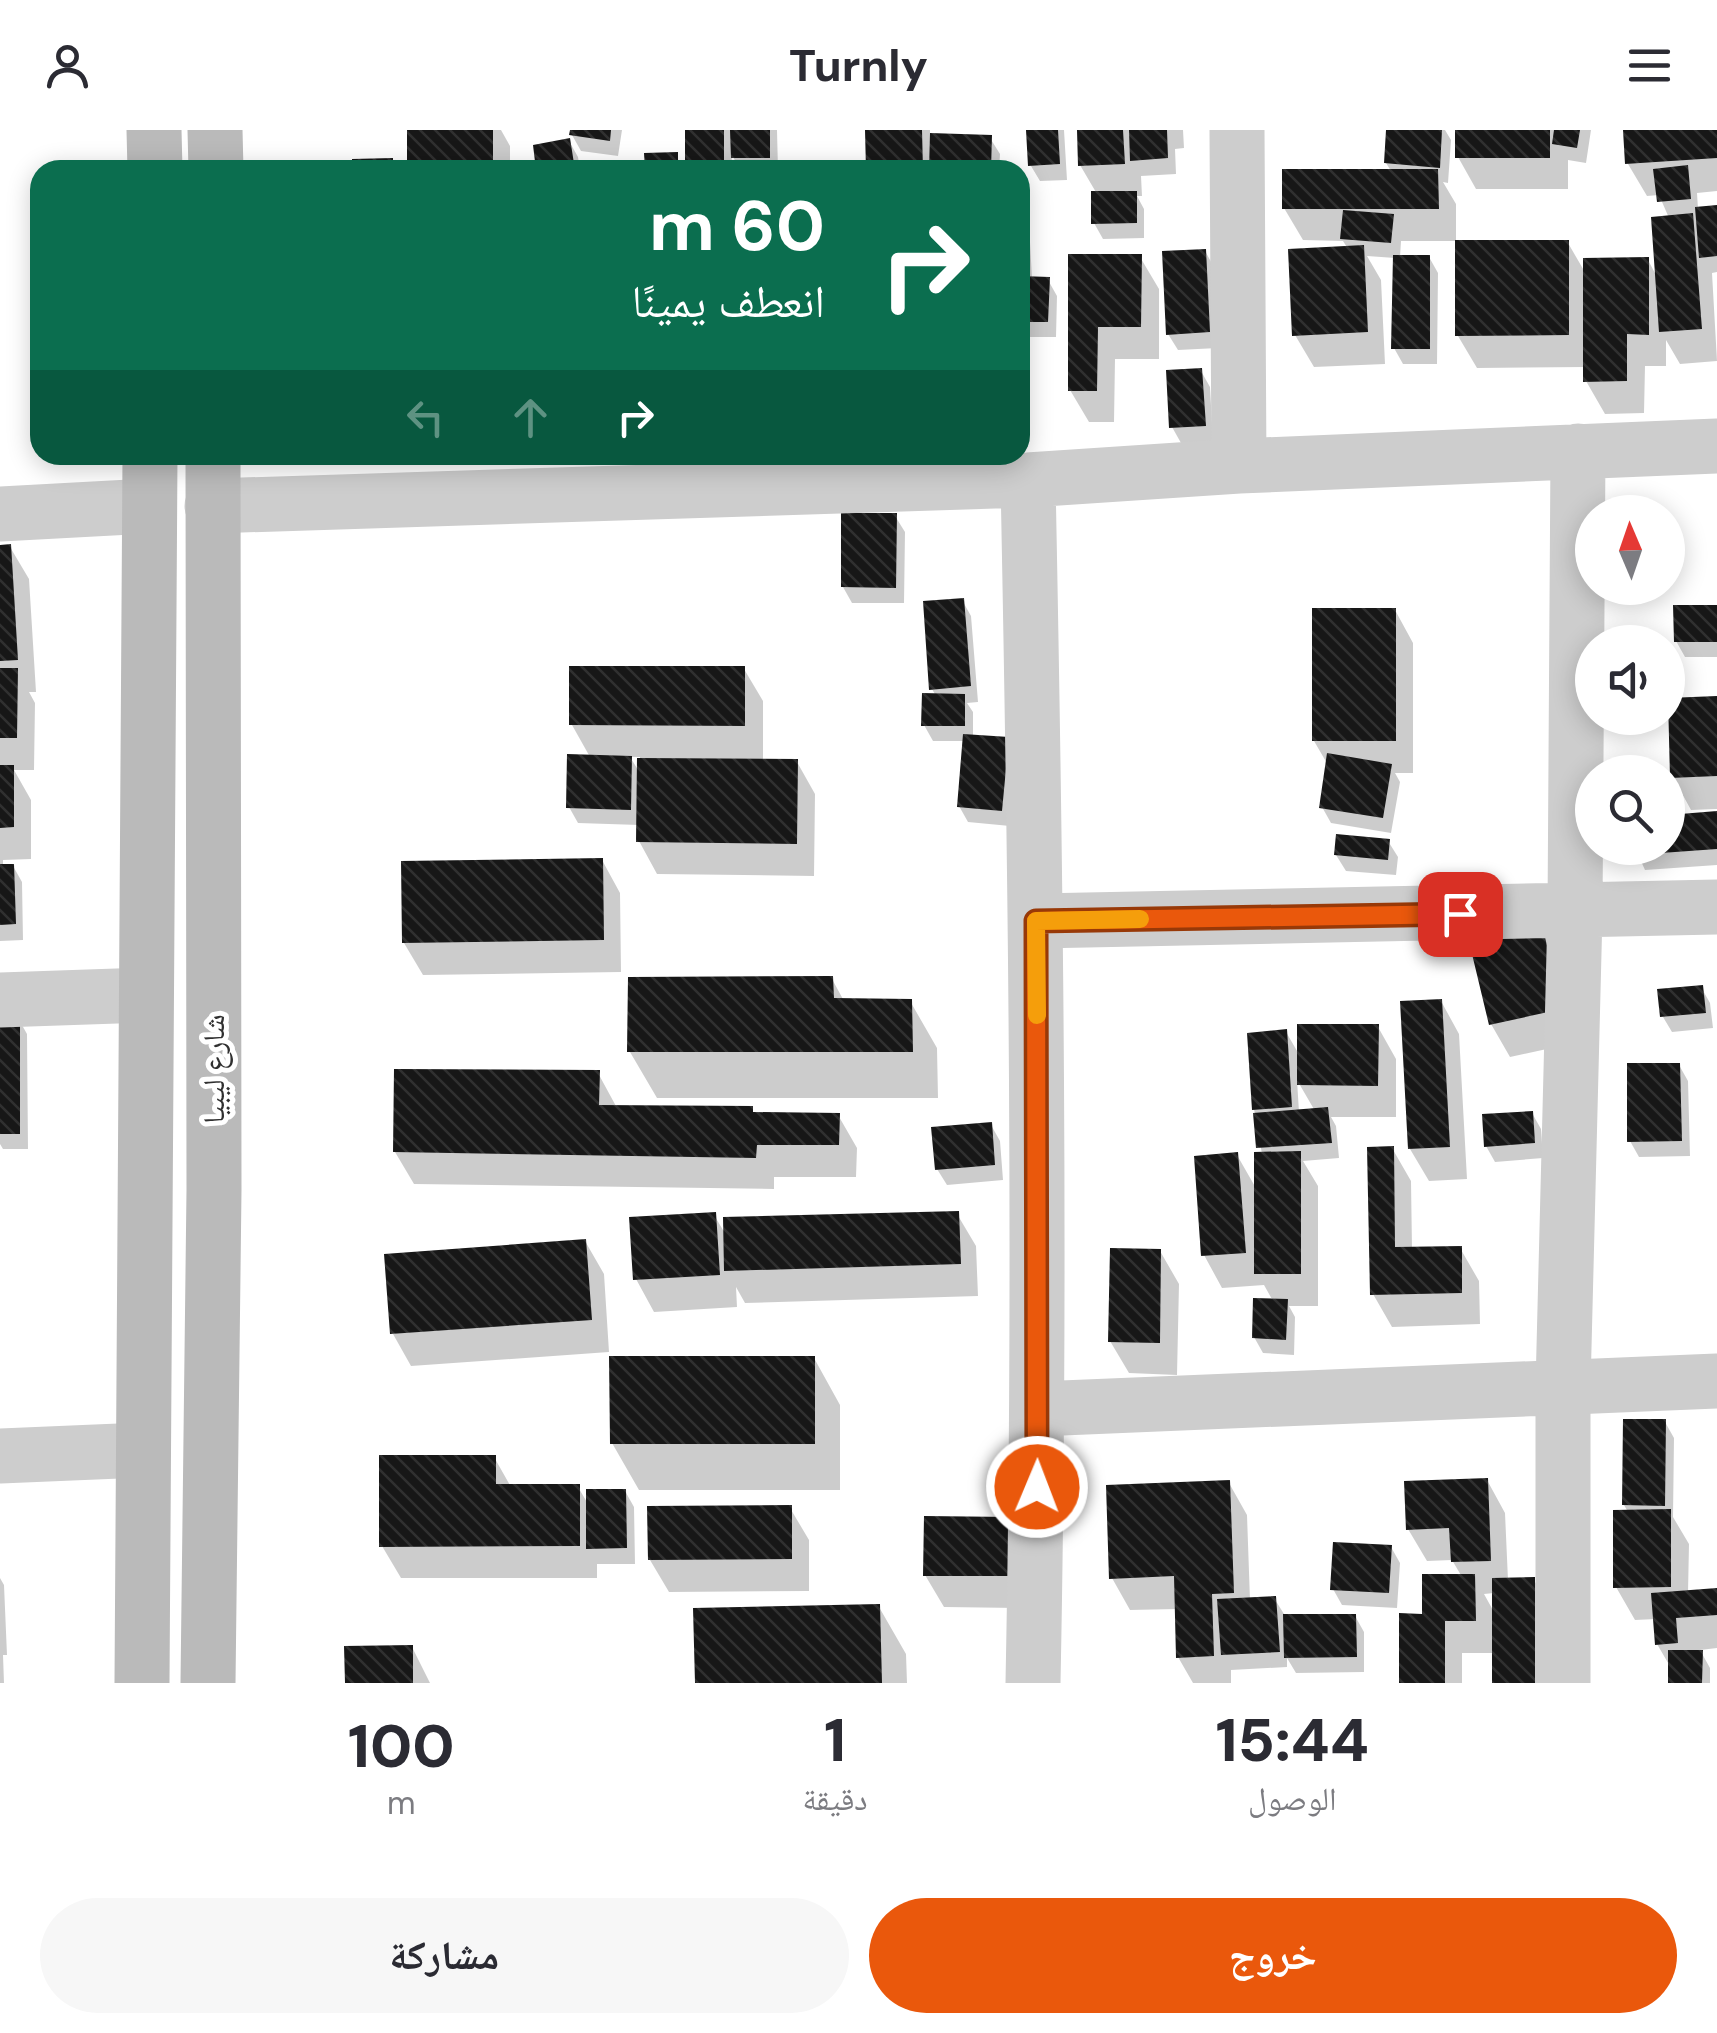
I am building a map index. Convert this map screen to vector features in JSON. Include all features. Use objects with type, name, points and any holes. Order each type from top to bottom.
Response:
[{"type":"main road","points":[[154,130],[154,160]]},
{"type":"main road","points":[[215,130],[216,160]]},
{"type":"main road","name":"شارع ليبيا","points":[[208,1683],[216,742],[213,480]]},
{"type":"main road","points":[[142,1683],[149,481]]},
{"type":"main road","points":[[146,1368],[213,1364]]},
{"type":"street","points":[[1238,130],[1239,466]]},
{"type":"street","points":[[213,480],[1028,480],[1239,466],[1717,446]]},
{"type":"street","points":[[1563,1683],[1563,1387],[1575,913],[1578,451]]},
{"type":"street","points":[[1028,480],[1036,921],[1038,1409],[1034,1683]]},
{"type":"street","points":[[0,514],[149,481]]},
{"type":"street","points":[[1036,921],[1717,908]]},
{"type":"street","points":[[0,1000],[146,995]]},
{"type":"street","points":[[1038,1409],[1717,1381]]},
{"type":"street","points":[[0,1456],[143,1450]]},
{"type":"building","points":[[407,130],[493,130],[493,160],[407,160]]},
{"type":"building","points":[[570,130],[611,130],[610,141],[569,135]]},
{"type":"building","points":[[685,130],[724,130],[724,160],[685,160]]},
{"type":"building","points":[[730,130],[770,130],[770,158],[731,158]]},
{"type":"building","points":[[865,130],[922,130],[923,160],[866,160]]},
{"type":"building","points":[[1026,130],[1058,130],[1060,164],[1030,166]]},
{"type":"building","points":[[1077,130],[1123,130],[1125,164],[1078,166]]},
{"type":"building","points":[[1129,130],[1167,130],[1168,158],[1130,161]]},
{"type":"building","points":[[1386,130],[1442,130],[1440,168],[1384,163]]},
{"type":"building","points":[[1455,130],[1550,130],[1550,158],[1455,158]]},
{"type":"building","points":[[1554,130],[1580,130],[1577,148],[1552,144]]},
{"type":"building","points":[[1623,130],[1717,130],[1717,158],[1625,164]]},
{"type":"building","points":[[930,133],[992,135],[991,160],[929,160]]},
{"type":"building","points":[[570,138],[573,160],[535,160],[533,145]]},
{"type":"building","points":[[678,152],[678,160],[644,160],[644,153]]},
{"type":"building","points":[[1688,165],[1691,199],[1657,202],[1653,169]]},
{"type":"building","points":[[1282,169],[1438,169],[1439,209],[1282,209]]},
{"type":"building","points":[[1091,191],[1137,191],[1137,223],[1091,224]]},
{"type":"building","points":[[1717,205],[1717,256],[1699,258],[1695,207]]},
{"type":"building","points":[[1343,210],[1394,214],[1391,243],[1340,239]]},
{"type":"building","points":[[1693,213],[1702,329],[1659,332],[1651,217]]},
{"type":"building","points":[[1455,240],[1569,240],[1569,335],[1455,336]]},
{"type":"building","points":[[1364,245],[1368,332],[1292,336],[1288,249]]},
{"type":"building","points":[[1206,249],[1210,332],[1166,335],[1162,251]]},
{"type":"building","points":[[1068,254],[1142,254],[1141,327],[1098,327],[1097,391],[1068,391]]},
{"type":"building","points":[[1393,255],[1430,255],[1430,349],[1391,349]]},
{"type":"building","points":[[1649,257],[1649,335],[1627,334],[1627,381],[1583,382],[1583,258]]},
{"type":"building","points":[[1030,276],[1050,277],[1048,322],[1030,322]]},
{"type":"building","points":[[1202,368],[1206,426],[1169,428],[1166,370]]},
{"type":"building","points":[[841,513],[897,513],[896,588],[841,587]]},
{"type":"building","points":[[11,544],[18,660],[0,661],[0,545]]},
{"type":"building","points":[[964,598],[971,686],[929,690],[923,601]]},
{"type":"building","points":[[1673,605],[1717,605],[1717,642],[1685,642],[1685,625],[1674,625]]},
{"type":"building","points":[[1312,608],[1396,608],[1396,741],[1312,741]]},
{"type":"building","points":[[569,666],[745,666],[745,726],[569,725]]},
{"type":"building","points":[[0,668],[18,668],[17,738],[0,738]]},
{"type":"building","points":[[922,693],[965,694],[965,726],[921,726]]},
{"type":"building","points":[[1717,696],[1717,776],[1685,777],[1685,755],[1669,755],[1669,735],[1685,735],[1685,697]]},
{"type":"building","points":[[963,734],[1009,737],[1002,811],[957,807]]},
{"type":"building","points":[[1327,753],[1392,764],[1383,818],[1319,808]]},
{"type":"building","points":[[567,754],[632,756],[631,810],[566,808]]},
{"type":"building","points":[[637,758],[798,759],[797,844],[636,842]]},
{"type":"building","points":[[0,765],[14,765],[14,827],[0,828]]},
{"type":"building","points":[[1717,811],[1717,849],[1685,851],[1685,814]]},
{"type":"building","points":[[1336,834],[1390,839],[1388,860],[1334,855]]},
{"type":"building","points":[[603,858],[604,940],[402,943],[401,861]]},
{"type":"building","points":[[0,864],[14,864],[16,924],[0,925]]},
{"type":"building","points":[[1540,916],[1562,1009],[1489,1025],[1467,933]]},
{"type":"building","points":[[833,976],[834,998],[912,999],[913,1052],[627,1052],[628,977]]},
{"type":"building","points":[[1703,985],[1706,1013],[1660,1017],[1657,989]]},
{"type":"building","points":[[1442,999],[1450,1147],[1408,1149],[1400,1001]]},
{"type":"building","points":[[20,1015],[20,1134],[0,1134],[0,1016]]},
{"type":"building","points":[[1297,1024],[1379,1024],[1378,1086],[1297,1085]]},
{"type":"building","points":[[1287,1029],[1292,1107],[1252,1110],[1247,1033]]},
{"type":"building","points":[[1627,1063],[1680,1063],[1682,1141],[1627,1142]]},
{"type":"building","points":[[394,1069],[600,1070],[599,1105],[753,1106],[753,1112],[840,1113],[839,1145],[757,1145],[756,1158],[393,1152]]},
{"type":"building","points":[[1328,1107],[1332,1143],[1256,1148],[1253,1113]]},
{"type":"building","points":[[1533,1111],[1535,1143],[1484,1147],[1482,1114]]},
{"type":"building","points":[[992,1122],[995,1165],[935,1170],[931,1127]]},
{"type":"building","points":[[1394,1146],[1395,1247],[1462,1246],[1462,1293],[1370,1295],[1367,1147]]},
{"type":"building","points":[[1301,1151],[1301,1274],[1254,1274],[1254,1152]]},
{"type":"building","points":[[1238,1152],[1246,1253],[1201,1256],[1194,1156]]},
{"type":"building","points":[[959,1211],[961,1264],[724,1271],[723,1217]]},
{"type":"building","points":[[716,1212],[720,1275],[633,1280],[629,1217]]},
{"type":"building","points":[[586,1239],[592,1320],[390,1334],[384,1254]]},
{"type":"building","points":[[1110,1248],[1161,1249],[1160,1343],[1108,1342]]},
{"type":"building","points":[[1253,1298],[1288,1299],[1286,1340],[1252,1338]]},
{"type":"building","points":[[609,1356],[815,1356],[815,1444],[610,1444]]},
{"type":"building","points":[[1623,1419],[1666,1419],[1665,1506],[1622,1505]]},
{"type":"building","points":[[379,1455],[496,1455],[496,1484],[580,1484],[580,1546],[379,1547]]},
{"type":"building","points":[[1488,1478],[1491,1561],[1451,1562],[1449,1528],[1406,1530],[1404,1481]]},
{"type":"building","points":[[1230,1480],[1234,1593],[1212,1594],[1214,1656],[1176,1658],[1174,1576],[1109,1579],[1106,1485]]},
{"type":"building","points":[[586,1489],[626,1489],[627,1548],[586,1549]]},
{"type":"building","points":[[792,1505],[792,1559],[648,1560],[647,1506]]},
{"type":"building","points":[[1671,1509],[1671,1587],[1613,1588],[1613,1510]]},
{"type":"building","points":[[924,1516],[1012,1517],[1011,1576],[923,1576]]},
{"type":"building","points":[[1333,1542],[1392,1545],[1389,1593],[1330,1590]]},
{"type":"building","points":[[1422,1574],[1475,1574],[1476,1621],[1445,1621],[1445,1683],[1399,1683],[1399,1613],[1422,1614]]},
{"type":"building","points":[[1535,1577],[1535,1683],[1492,1683],[1492,1578]]},
{"type":"building","points":[[1717,1588],[1717,1615],[1676,1618],[1678,1643],[1655,1645],[1651,1593]]},
{"type":"building","points":[[1276,1596],[1280,1652],[1221,1655],[1217,1599]]},
{"type":"building","points":[[880,1604],[882,1683],[695,1683],[693,1608]]},
{"type":"building","points":[[1283,1614],[1356,1614],[1357,1657],[1284,1658]]},
{"type":"building","points":[[413,1645],[413,1683],[345,1683],[344,1646]]},
{"type":"building","points":[[1668,1650],[1703,1650],[1702,1683],[1668,1683]]},
{"type":"slow traffic","points":[[1037,1015],[1036,921],[1140,919]]},
{"type":"route","points":[[1037,1487],[1036,921],[1460,914]]}]
